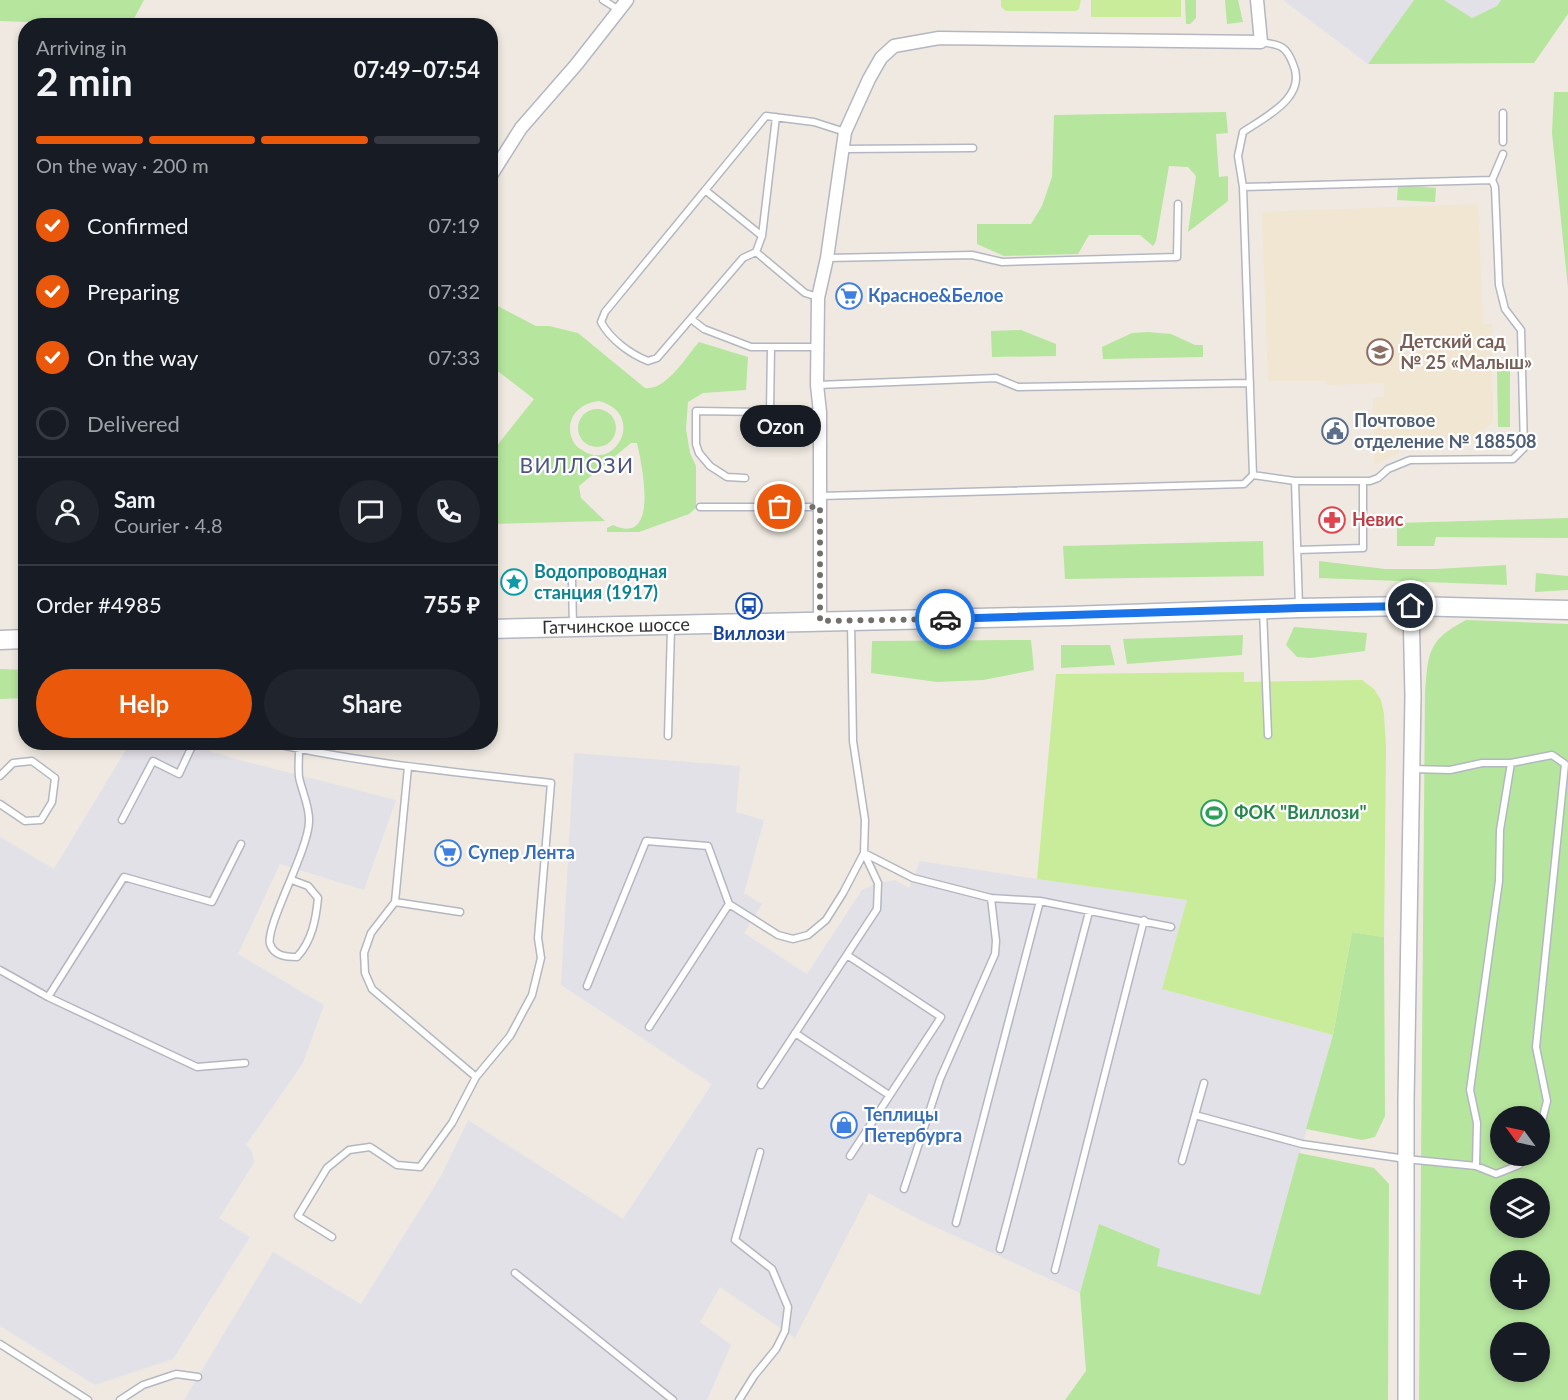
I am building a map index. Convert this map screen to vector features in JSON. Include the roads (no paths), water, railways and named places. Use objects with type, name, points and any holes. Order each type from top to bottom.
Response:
[{"type":"main road","name":"Гатчинское шоссе","points":[[498,629],[1299,608],[1411,606],[1568,609]]},
{"type":"main road","points":[[0,640],[18,639]]},
{"type":"street","points":[[820,621],[818,298],[827,258],[845,132],[881,58],[894,46],[939,38],[1262,42],[1257,0]]},
{"type":"street","points":[[498,164],[521,128],[623,5]]},
{"type":"street","points":[[1406,1400],[1406,1160],[1413,696],[1411,606]]},
{"type":"lane","points":[[603,0],[623,5]]},
{"type":"lane","points":[[700,507],[1244,484],[1253,475],[1243,187],[1238,156],[1243,132],[1287,101],[1296,85],[1296,70],[1289,54],[1280,45],[1262,42]]},
{"type":"lane","points":[[1503,113],[1503,142]]},
{"type":"lane","points":[[776,117],[762,236],[756,252],[743,258],[657,358],[648,361],[637,357],[606,331],[601,322],[605,312],[766,116],[776,117],[814,122],[845,132]]},
{"type":"lane","points":[[843,149],[973,148]]},
{"type":"lane","points":[[1253,475],[1295,482],[1363,482],[1375,480],[1388,469],[1410,460],[1513,459],[1524,448],[1521,330],[1505,309],[1499,285],[1492,180],[1503,154]]},
{"type":"lane","points":[[1243,187],[1492,180]]},
{"type":"lane","points":[[705,190],[762,236]]},
{"type":"lane","points":[[827,258],[972,255],[1002,262],[1177,256],[1178,204]]},
{"type":"lane","points":[[756,252],[805,293],[818,298]]},
{"type":"lane","points":[[691,319],[704,329],[751,347],[818,347]]},
{"type":"lane","points":[[770,412],[771,347]]},
{"type":"lane","points":[[817,385],[996,378],[1018,387],[1250,383]]},
{"type":"lane","points":[[745,478],[727,477],[710,466],[699,453],[696,444],[696,411],[820,412]]},
{"type":"lane","points":[[1295,482],[1299,608]]},
{"type":"lane","points":[[1297,549],[1362,548],[1363,482]]},
{"type":"lane","points":[[572,580],[573,627]]},
{"type":"lane","points":[[1263,609],[1268,735]]},
{"type":"lane","points":[[587,986],[646,841],[708,846],[729,904],[778,935],[793,939],[808,935],[826,920],[864,853],[865,820],[853,741],[851,621]]},
{"type":"lane","points":[[668,736],[670,625]]},
{"type":"lane","points":[[122,820],[153,761],[179,774],[190,750]]},
{"type":"lane","points":[[291,880],[308,886],[318,898],[316,917],[304,948],[297,957],[286,957],[275,952],[270,943],[270,930],[291,880],[309,825],[309,813],[299,776],[299,750],[408,767],[551,783],[538,938],[542,958],[532,995],[510,1036],[476,1077],[452,1123],[420,1167],[398,1166],[370,1147],[350,1150],[327,1168],[298,1216],[332,1237]]},
{"type":"lane","points":[[1412,769],[1450,770],[1482,763],[1511,763],[1552,755],[1565,764],[1536,1047],[1547,1101],[1546,1106]]},
{"type":"lane","points":[[0,776],[13,763],[32,761],[55,778],[52,802],[41,820],[25,821],[0,804]]},
{"type":"lane","points":[[1476,1166],[1477,1123],[1470,1090],[1499,881],[1500,830],[1511,763]]},
{"type":"lane","points":[[408,767],[395,902],[372,933],[364,953],[365,974],[372,989],[476,1077]]},
{"type":"lane","points":[[48,997],[124,877],[212,902],[242,844]]},
{"type":"lane","points":[[864,853],[913,878],[991,898],[1040,902],[1144,920],[1171,927]]},
{"type":"lane","points":[[761,1085],[877,909],[878,883],[864,853]]},
{"type":"lane","points":[[904,1189],[940,1079],[994,954],[996,941],[991,898]]},
{"type":"lane","points":[[395,902],[460,912]]},
{"type":"lane","points":[[956,1223],[1040,902]]},
{"type":"lane","points":[[650,1027],[729,904]]},
{"type":"lane","points":[[1000,1249],[1089,912]]},
{"type":"lane","points":[[1055,1270],[1144,920]]},
{"type":"lane","points":[[847,955],[941,1017],[850,1156]]},
{"type":"lane","points":[[0,970],[48,997],[197,1067],[245,1063]]},
{"type":"lane","points":[[795,1033],[889,1095]]},
{"type":"lane","points":[[1182,1161],[1204,1083]]},
{"type":"lane","points":[[1195,1115],[1302,1144],[1406,1160],[1476,1166],[1496,1173],[1516,1166]]},
{"type":"lane","points":[[739,1400],[754,1376],[776,1349],[785,1331],[788,1307],[772,1269],[735,1240],[760,1152]]},
{"type":"lane","points":[[515,1273],[673,1400]]},
{"type":"lane","points":[[0,1344],[88,1400]]},
{"type":"lane","points":[[120,1400],[143,1385],[176,1374],[198,1377]]},
{"type":"place","name":"Красное&Белое","points":[[849,296]]},
{"type":"place","name":"Детский сад № 25 «Малыш»","points":[[1380,352]]},
{"type":"place","name":"Почтовое отделение № 188508","points":[[1335,431]]},
{"type":"place","name":"Ozon","points":[[780,507]]},
{"type":"place","name":"Невис","points":[[1332,520]]},
{"type":"place","name":"Водопроводная станция (1917)","points":[[514,582]]},
{"type":"place","name":"Виллози","points":[[749,606]]},
{"type":"place","name":"ФОК \"Виллози\"","points":[[1214,813]]},
{"type":"place","name":"Супер Лента","points":[[448,853]]},
{"type":"place","name":"Теплицы Петербурга","points":[[844,1125]]},
{"type":"district","name":"ВИЛЛОЗИ","points":[[577,466]]}]
